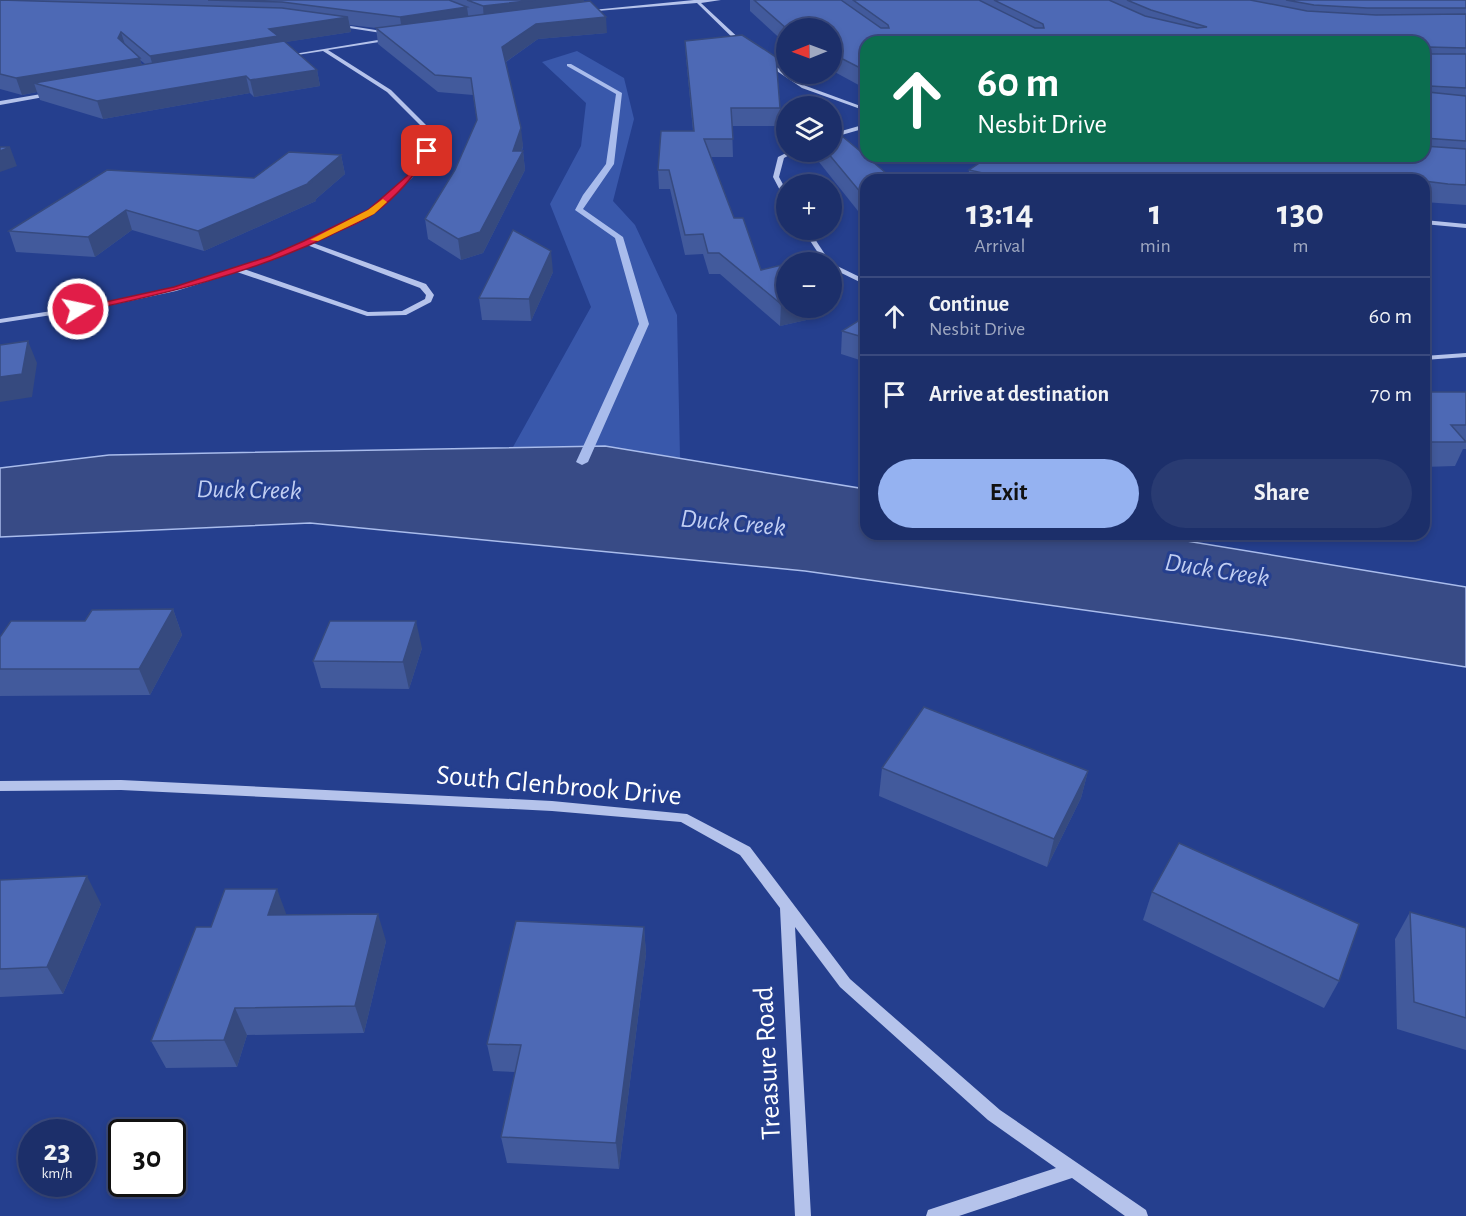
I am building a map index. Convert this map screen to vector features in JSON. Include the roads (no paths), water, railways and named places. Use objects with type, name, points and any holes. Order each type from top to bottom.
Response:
[{"type":"street","points":[[575,12],[720,0]]},
{"type":"street","points":[[697,1],[746,48]]},
{"type":"street","points":[[613,3],[619,7]]},
{"type":"street","points":[[332,24],[392,33]]},
{"type":"street","points":[[278,57],[398,38]]},
{"type":"street","points":[[0,321],[97,306],[176,289],[239,270],[308,243],[371,212],[410,177],[427,151],[425,127],[389,91],[324,50]]},
{"type":"street","points":[[765,61],[804,87],[860,108]]},
{"type":"street","points":[[0,103],[59,93]]},
{"type":"street","points":[[842,133],[860,128]]},
{"type":"street","points":[[1430,223],[1466,226]]},
{"type":"street","points":[[239,270],[367,314],[402,313],[428,300],[430,295],[423,286],[308,243]]},
{"type":"street","points":[[842,271],[860,280]]},
{"type":"street","points":[[1430,358],[1466,355]]},
{"type":"street","name":"South Glenbrook Drive","points":[[0,786],[133,786],[552,806],[683,817],[745,851],[844,983],[994,1115],[1140,1216]]},
{"type":"street","name":"Treasure Road","points":[[787,907],[803,1216]]},
{"type":"street","points":[[934,1216],[1073,1170]]},
{"type":"water","name":"Duck Creek","points":[[605,446],[860,488],[860,540],[1180,540],[1466,587],[1466,667],[1291,639],[805,571],[310,523],[0,537],[0,468],[109,455]]},
{"type":"waterway","points":[[569,65],[619,93],[610,164],[579,210],[619,237],[644,324],[582,462]]}]
